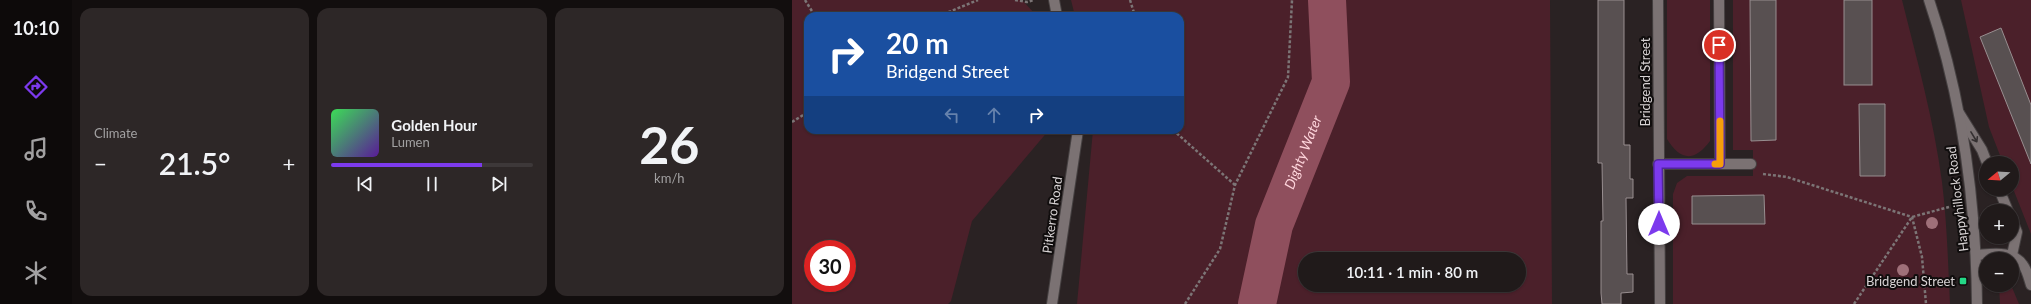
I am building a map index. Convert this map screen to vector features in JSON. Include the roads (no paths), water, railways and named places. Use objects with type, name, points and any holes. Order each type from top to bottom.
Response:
[{"type":"street","points":[[1054,0],[1056,12]]},
{"type":"street","name":"Bridgend Street","points":[[1658,0],[1660,304]]},
{"type":"street","points":[[1719,0],[1720,164]]},
{"type":"street","name":"Happyhillock Road","points":[[1929,0],[1939,28],[1958,111],[1970,184],[1976,255],[1977,304]]},
{"type":"street","points":[[1958,111],[1984,156]]},
{"type":"street","name":"Pitkerro Road","points":[[1052,304],[1077,134]]},
{"type":"street","points":[[1658,164],[1751,164]]},
{"type":"street","points":[[2019,261],[2023,264],[2031,285]]},
{"type":"waterway","name":"Dighty Water","points":[[1257,304],[1274,225],[1331,82],[1327,0]]},
{"type":"place","name":"Bridgend Street","points":[[1963,281]]}]
